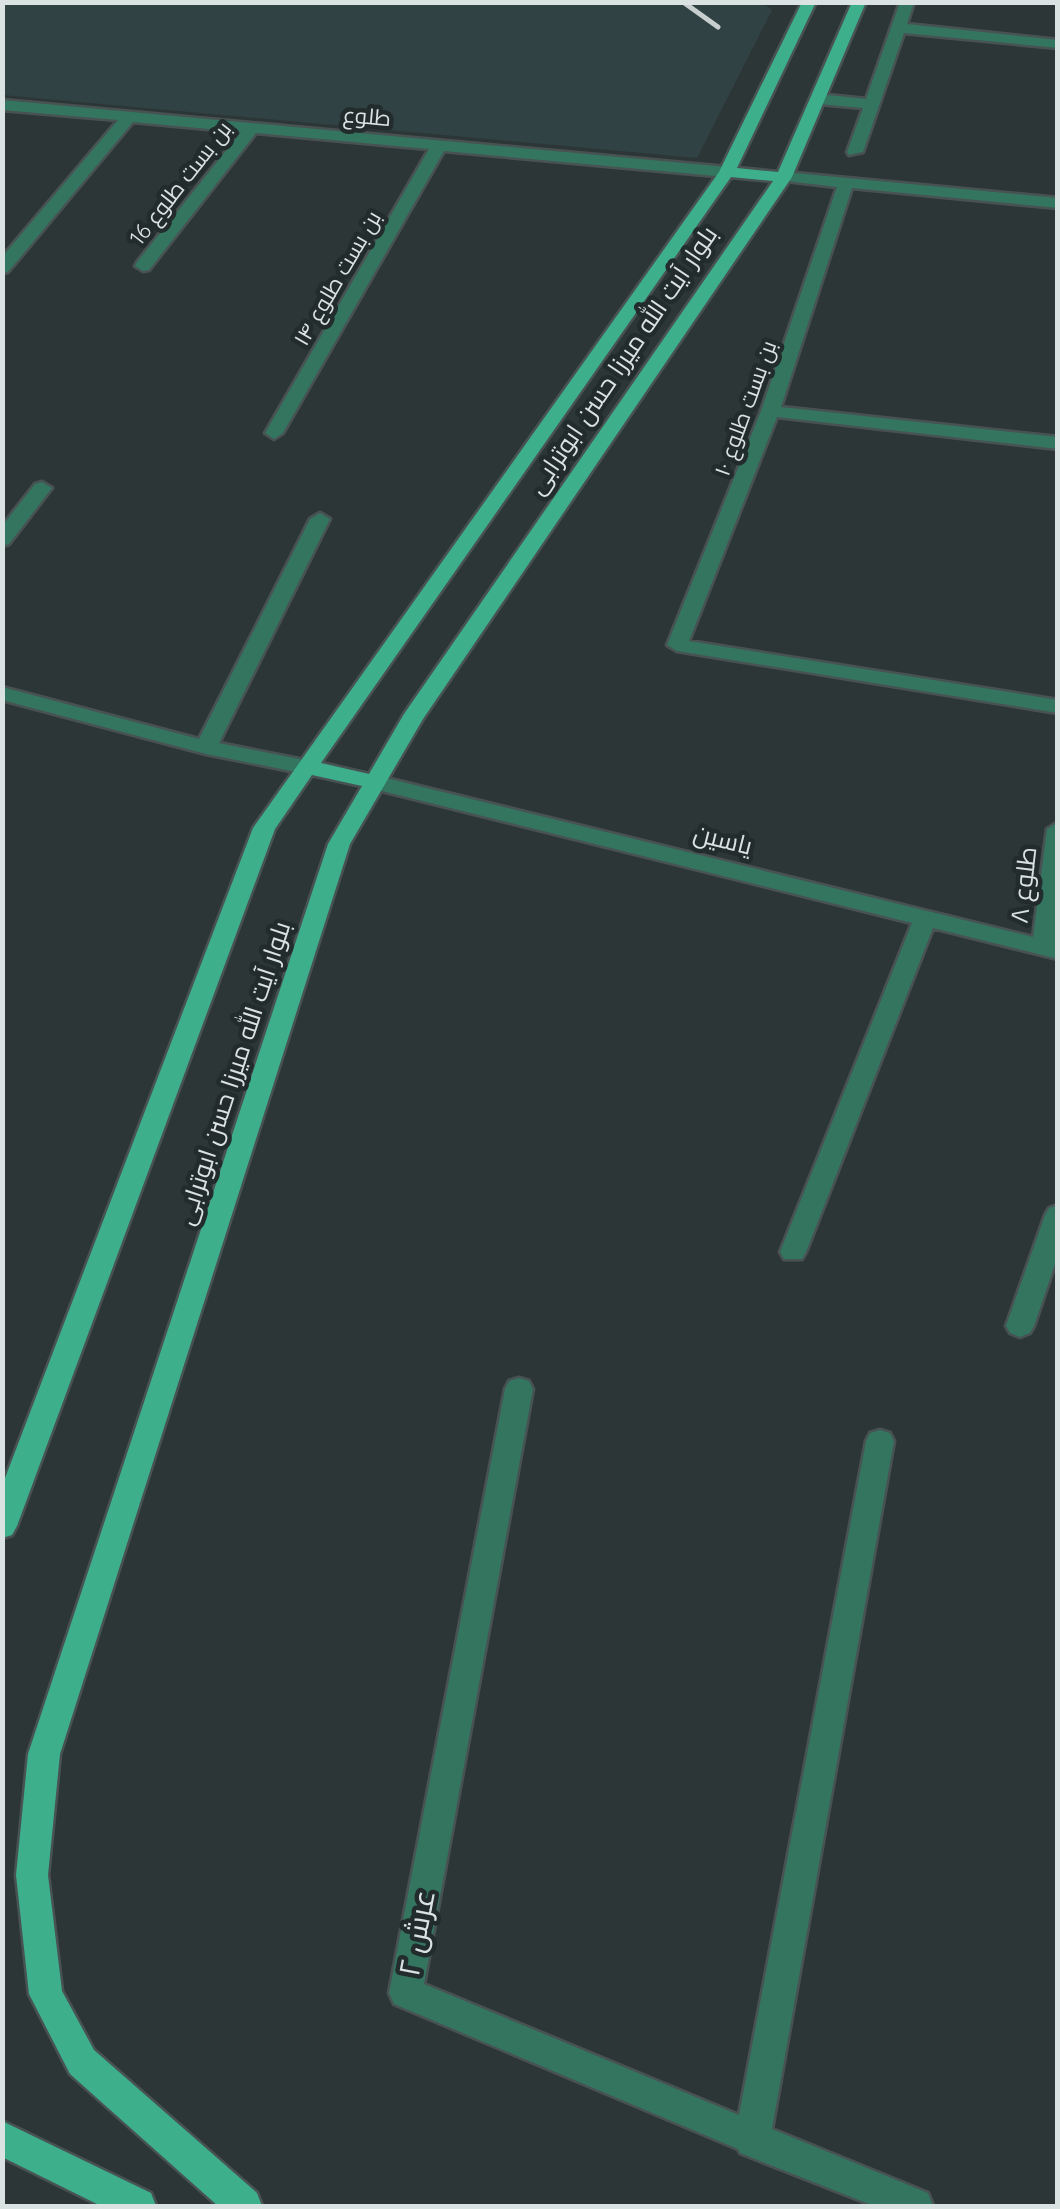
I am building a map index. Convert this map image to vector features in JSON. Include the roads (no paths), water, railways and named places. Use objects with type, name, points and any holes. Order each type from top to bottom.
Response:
[{"type":"main road","name":"بلوار آیت الله میرزا حسن ابوترابی","points":[[2,1526],[264,828],[727,172],[810,2]]},
{"type":"main road","name":"بلوار آیت الله میرزا حسن ابوترابی","points":[[244,2206],[82,2062],[46,1994],[32,1875],[44,1754],[339,844],[412,719],[784,178],[859,2]]},
{"type":"main road","points":[[727,172],[784,178]]},
{"type":"main road","points":[[306,767],[374,782]]},
{"type":"main road","points":[[2,2138],[138,2206]]},
{"type":"street","points":[[855,152],[907,2]]},
{"type":"street","points":[[898,28],[1058,44]]},
{"type":"street","points":[[818,100],[870,104]]},
{"type":"street","name":"طلوع","points":[[2,105],[727,172]]},
{"type":"street","points":[[2,268],[130,116]]},
{"type":"street","name":"بن بست طلوع 16","points":[[143,266],[252,128]]},
{"type":"street","name":"بن بست طلوع ۱۴","points":[[274,434],[439,146]]},
{"type":"street","points":[[784,178],[1058,203]]},
{"type":"street","name":"بن بست طلوع ۱۰","points":[[846,184],[770,411],[677,644],[1058,707]]},
{"type":"street","points":[[770,411],[1058,442]]},
{"type":"street","points":[[2,540],[42,488]]},
{"type":"street","points":[[206,747],[320,520]]},
{"type":"street","points":[[2,694],[206,747],[306,767]]},
{"type":"street","name":"یاسین","points":[[374,782],[1051,949]]},
{"type":"street","name":"طلوع ۸","points":[[1051,949],[1058,829]]},
{"type":"street","points":[[793,1252],[926,918]]},
{"type":"street","points":[[1020,1326],[1058,1214]]},
{"type":"street","name":"عرش ۲","points":[[519,1389],[406,1994],[916,2206]]},
{"type":"street","points":[[752,2141],[880,1441]]},
{"type":"railway","points":[[683,2],[718,27]]}]
